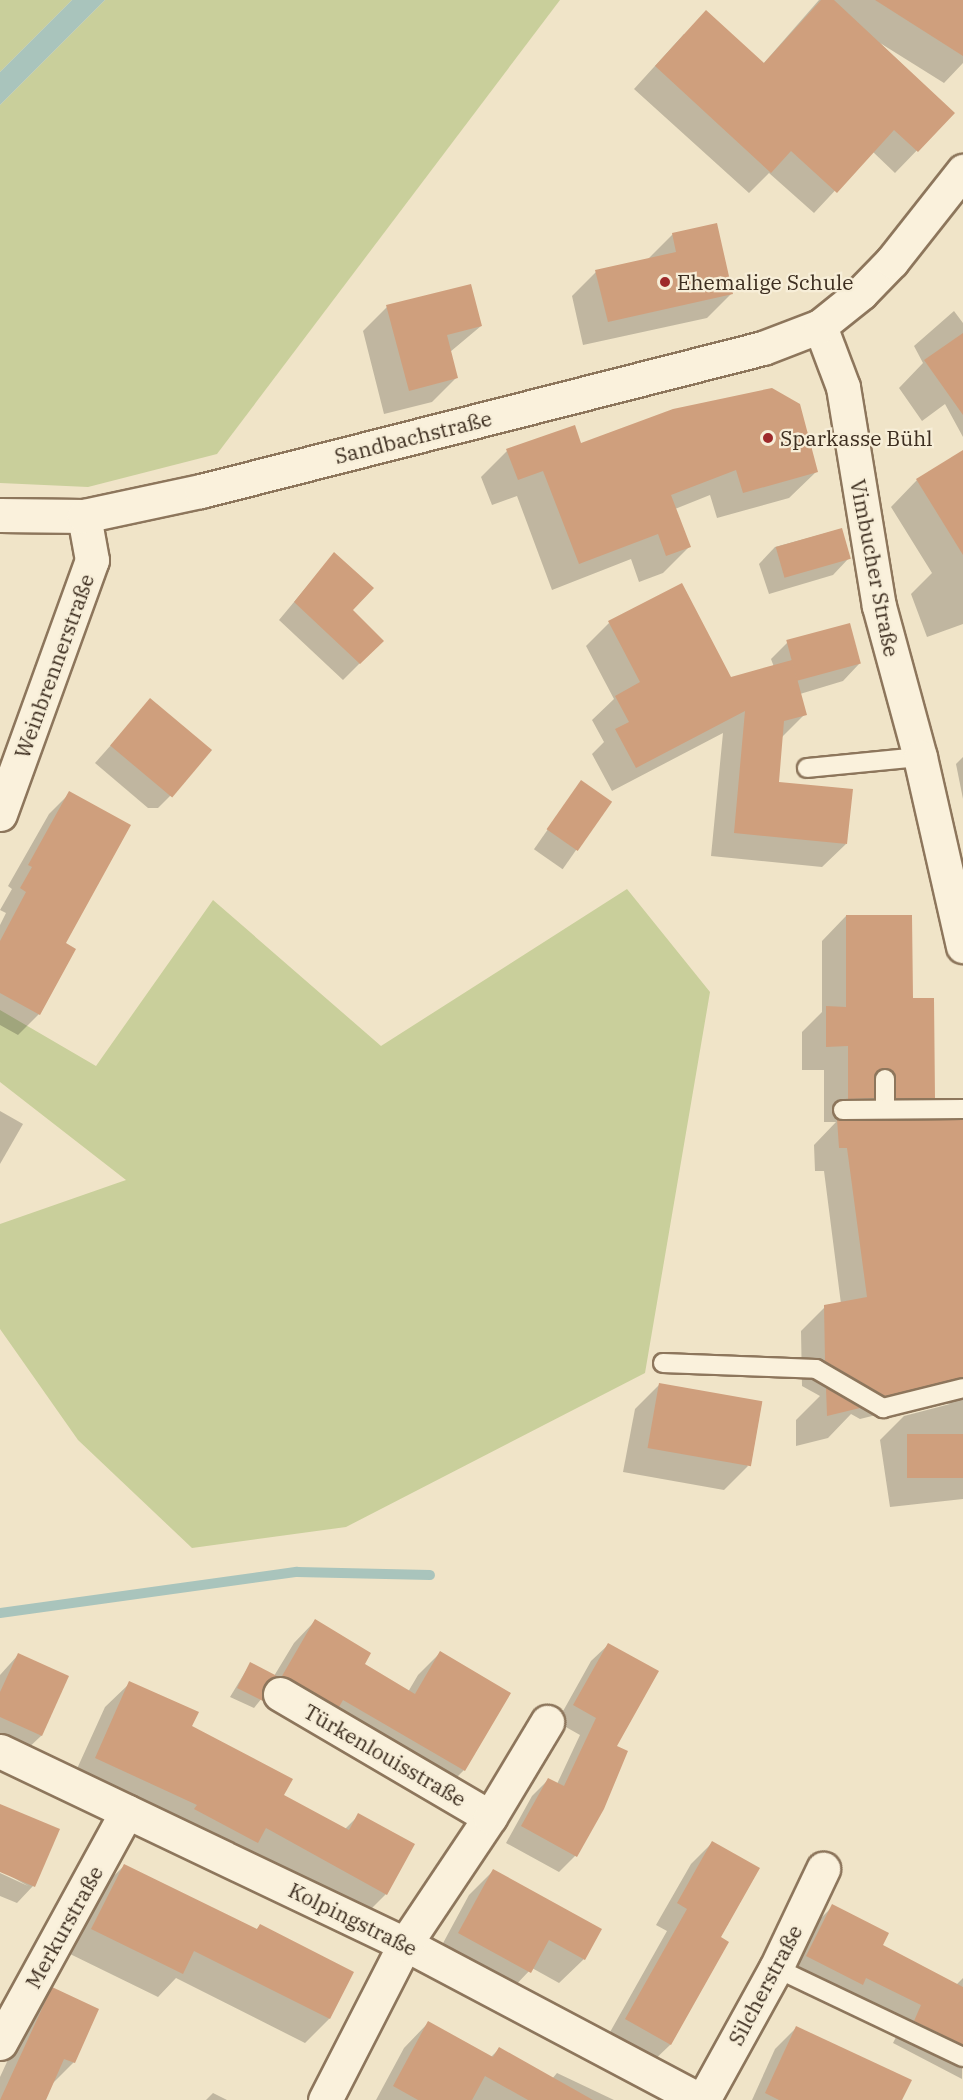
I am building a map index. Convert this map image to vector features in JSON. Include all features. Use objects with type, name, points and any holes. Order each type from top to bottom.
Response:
[{"type":"street","points":[[820,326],[892,261],[963,171]]},
{"type":"street","name":"Sandbachstraße","points":[[0,516],[84,516],[212,488],[752,351],[820,326]]},
{"type":"street","name":"Vimbucher Straße","points":[[820,326],[843,387],[879,606],[920,757],[963,946]]},
{"type":"street","name":"Weinbrennerstraße","points":[[0,814],[92,560],[84,516]]},
{"type":"street","name":"Türkenlouisstraße","points":[[280,1694],[490,1817]]},
{"type":"street","name":"Türkenlouisstraße","points":[[326,2100],[405,1944],[490,1817],[547,1722]]},
{"type":"street","name":"Kolpingstraße","points":[[0,1751],[405,1944],[701,2100]]},
{"type":"street","name":"Merkurstraße","points":[[0,2043],[128,1811]]},
{"type":"street","name":"Silcherstraße","points":[[701,2100],[776,1968],[823,1869]]},
{"type":"lane","points":[[807,768],[920,757]]},
{"type":"lane","points":[[885,1079],[885,1109]]},
{"type":"lane","points":[[843,1110],[963,1108]]},
{"type":"lane","points":[[663,1363],[816,1369],[883,1408],[963,1388]]},
{"type":"lane","points":[[776,1968],[963,2057]]},
{"type":"green space","points":[[0,0],[72,0],[0,72]]},
{"type":"green space","points":[[105,0],[560,0],[217,454],[88,487],[0,483],[0,105]]},
{"type":"green space","points":[[627,889],[710,992],[645,1373],[346,1527],[192,1548],[78,1440],[0,1329],[0,1224],[126,1180],[0,1082],[0,1010],[96,1066],[213,900],[381,1046]]},
{"type":"water","points":[[72,0],[105,0],[0,105],[0,72]]},
{"type":"building","points":[[821,0],[834,0],[955,113],[918,152],[894,130],[837,193],[791,151],[771,173],[655,66],[706,10],[764,63]]},
{"type":"building","points":[[875,0],[963,0],[963,56]]},
{"type":"building","name":"Ehemalige Schule","points":[[717,223],[733,294],[608,322],[595,270],[676,252],[672,233]]},
{"type":"building","points":[[471,284],[482,326],[447,335],[458,378],[409,391],[386,305]]},
{"type":"building","points":[[963,333],[963,415],[924,360]]},
{"type":"building","points":[[772,388],[800,404],[818,472],[743,493],[736,470],[671,495],[691,547],[666,556],[658,534],[579,564],[543,471],[518,480],[506,449],[575,425],[581,443],[673,409]]},
{"type":"building","points":[[963,450],[963,555],[916,479]]},
{"type":"building","points":[[842,528],[851,559],[784,578],[776,547]]},
{"type":"building","points":[[334,552],[374,588],[353,610],[384,641],[360,664],[294,602]]},
{"type":"building","points":[[682,583],[731,677],[792,660],[807,715],[784,721],[779,782],[853,789],[847,844],[734,833],[745,711],[636,768],[615,729],[629,722],[615,696],[640,682],[608,621]]},
{"type":"building","points":[[850,623],[861,664],[797,681],[786,640]]},
{"type":"building","points":[[150,698],[212,750],[172,798],[110,745]]},
{"type":"building","points":[[581,780],[612,802],[578,851],[547,829]]},
{"type":"building","points":[[69,791],[131,825],[66,943],[76,949],[40,1015],[0,993],[0,941],[26,892],[20,888],[32,867],[28,865]]},
{"type":"building","points":[[846,915],[912,915],[913,998],[934,998],[935,1098],[896,1098],[895,1074],[884,1068],[875,1074],[874,1098],[848,1099],[848,1046],[826,1047],[826,1006],[846,1007]]},
{"type":"building","points":[[837,1119],[963,1120],[963,1377],[885,1396],[825,1361],[824,1305],[867,1297],[847,1148],[839,1148]]},
{"type":"building","points":[[659,1383],[762,1401],[751,1466],[648,1448]]},
{"type":"building","points":[[826,1388],[860,1408],[827,1416]]},
{"type":"building","points":[[907,1434],[963,1434],[963,1478],[907,1478]]},
{"type":"building","points":[[315,1619],[371,1653],[365,1664],[415,1694],[440,1651],[511,1693],[465,1771],[343,1700],[339,1707],[282,1676]]},
{"type":"building","points":[[608,1643],[659,1671],[617,1746],[628,1751],[604,1809],[577,1857],[521,1826],[548,1778],[564,1786],[596,1718],[573,1705]]},
{"type":"building","points":[[18,1653],[69,1676],[42,1736],[0,1717],[0,1692]]},
{"type":"building","points":[[250,1662],[277,1676],[264,1685],[263,1701],[237,1688]]},
{"type":"building","points":[[129,1681],[199,1712],[192,1726],[293,1779],[284,1795],[349,1830],[358,1813],[415,1844],[387,1895],[266,1828],[258,1843],[194,1809],[197,1805],[95,1758]]},
{"type":"building","points":[[0,1804],[60,1829],[35,1887],[0,1872]]},
{"type":"building","points":[[712,1841],[760,1868],[721,1937],[729,1942],[671,2045],[625,2019],[687,1909],[677,1903]]},
{"type":"building","points":[[124,1864],[257,1929],[260,1924],[354,1972],[330,2019],[194,1951],[183,1974],[91,1929]]},
{"type":"building","points":[[493,1869],[602,1929],[585,1960],[549,1940],[531,1973],[458,1933]]},
{"type":"building","points":[[832,1904],[889,1933],[883,1945],[963,1987],[963,2045],[914,2021],[921,2005],[866,1978],[863,1985],[806,1956]]},
{"type":"building","points":[[52,1987],[99,2009],[75,2063],[64,2059],[46,2100],[0,2100]]},
{"type":"building","points":[[428,2021],[493,2057],[499,2047],[593,2100],[528,2100],[485,2076],[472,2100],[418,2100],[393,2086]]},
{"type":"building","points":[[796,2026],[912,2080],[902,2100],[779,2100],[765,2093]]},
{"type":"waterway","points":[[0,1613],[297,1572],[430,1575]]},
{"type":"place","name":"Ehemalige Schule","points":[[665,282]]},
{"type":"place","name":"Sparkasse Bühl","points":[[768,438]]}]
